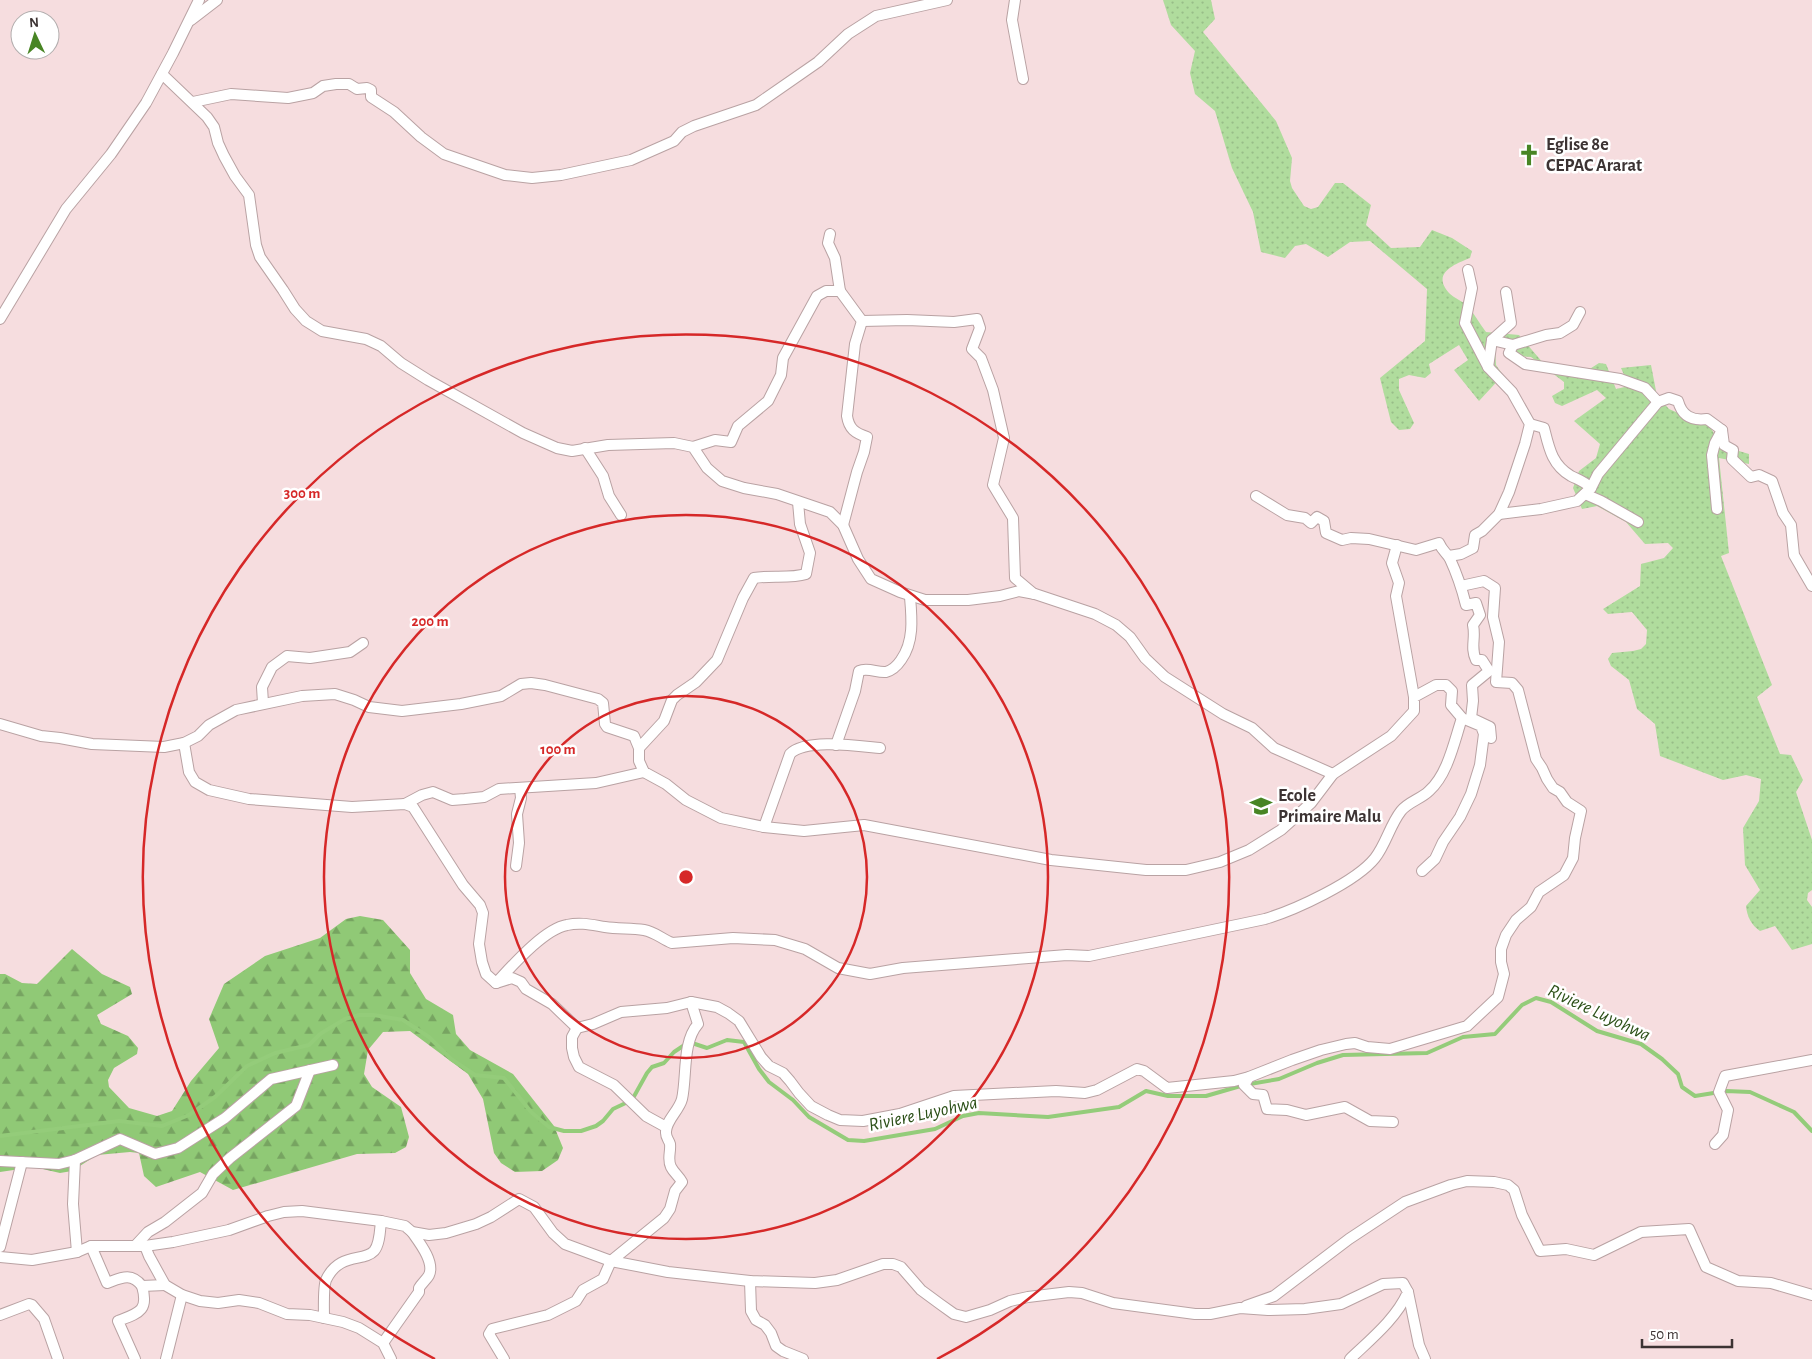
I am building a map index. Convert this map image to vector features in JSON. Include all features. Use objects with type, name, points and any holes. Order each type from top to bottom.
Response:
[{"type":"street","points":[[0,319],[66,209],[130,128],[162,74],[198,0]]},
{"type":"street","points":[[187,24],[202,10],[217,0]]},
{"type":"street","points":[[192,102],[230,94],[288,98],[313,93],[323,86],[349,84],[357,89],[367,88],[371,90],[371,97],[394,112],[421,137],[444,154],[505,175],[532,178],[561,175],[631,160],[674,141],[682,132],[694,126],[756,105],[818,62],[848,34],[876,16],[947,0]]},
{"type":"street","points":[[1015,0],[1012,20],[1023,79]]},
{"type":"street","points":[[162,74],[207,117],[214,127],[224,156],[235,176],[249,195],[260,258],[295,309],[306,321],[322,331],[366,339],[381,346],[428,380],[542,443],[557,448],[572,451],[608,445],[646,443],[674,443],[693,447],[715,440],[731,442],[738,426],[768,401],[781,375],[783,358],[817,296],[826,291],[840,291]]},
{"type":"street","points":[[830,234],[828,243],[835,258],[840,291],[862,321]]},
{"type":"street","points":[[1256,496],[1287,515],[1305,518],[1311,522],[1317,518],[1324,521],[1326,533],[1342,540],[1351,538],[1369,539],[1416,550],[1439,543],[1443,553],[1449,556],[1461,554],[1473,548],[1476,535],[1499,514],[1509,492],[1530,424],[1512,392],[1488,367],[1465,323],[1472,288],[1468,270]]},
{"type":"street","points":[[1488,367],[1492,340],[1511,322],[1506,292]]},
{"type":"street","points":[[1492,340],[1513,345],[1546,335],[1560,333],[1573,325],[1580,312]]},
{"type":"street","points":[[862,321],[954,322],[976,319],[980,328],[972,348],[981,358],[993,390],[1004,438],[993,485],[1013,518],[1015,578],[1035,594]]},
{"type":"street","points":[[843,525],[867,437],[857,434],[848,425],[847,416],[855,344],[862,321]]},
{"type":"street","points":[[1513,345],[1509,353],[1525,364],[1620,380],[1645,388],[1658,402]]},
{"type":"street","points":[[1499,514],[1541,510],[1577,501],[1588,491],[1598,474],[1658,402],[1669,398],[1678,400],[1685,416],[1696,420],[1707,419],[1722,430],[1724,446],[1733,450],[1732,459],[1751,477],[1759,474],[1772,481],[1783,513],[1791,525],[1794,555],[1812,586]]},
{"type":"street","points":[[1530,424],[1544,428],[1550,452],[1558,466],[1580,479],[1588,491],[1601,501],[1638,522]]},
{"type":"street","points":[[1717,509],[1712,455],[1715,443],[1722,430]]},
{"type":"street","points":[[693,447],[707,468],[722,481],[744,488],[777,494],[830,512],[843,525],[858,559],[871,579],[924,600],[945,601],[1000,596],[1019,591],[1035,594],[1095,614],[1116,625],[1130,637],[1145,658],[1165,677],[1223,714],[1252,728],[1274,748],[1333,774]]},
{"type":"street","points":[[585,448],[603,476],[609,496],[621,515]]},
{"type":"street","points":[[639,748],[664,721],[672,700],[696,682],[717,660],[743,598],[754,578],[806,574],[810,553],[800,524],[798,502]]},
{"type":"street","points":[[0,724],[41,736],[92,744],[164,747],[184,744],[198,736],[222,716],[236,710],[302,696],[335,694],[354,700],[369,708],[402,710],[462,704],[500,696],[521,684],[531,683],[598,699],[603,703],[607,727],[634,736],[639,748],[641,768],[644,772],[666,784],[686,800],[720,818],[764,828],[804,831],[864,825],[1051,860],[1146,870],[1186,870],[1220,862],[1249,850],[1280,830],[1311,802],[1333,774],[1391,736],[1414,711],[1414,697],[1396,596],[1399,583],[1392,563],[1397,545]]},
{"type":"street","points":[[1449,556],[1461,586],[1466,605],[1476,602],[1480,615],[1473,625],[1475,633],[1472,650],[1476,660],[1482,660],[1489,671],[1472,685],[1471,718],[1490,727],[1491,738],[1484,734]]},
{"type":"street","points":[[666,1127],[646,1116],[614,1085],[579,1067],[572,1048],[572,1037],[577,1028],[593,1024],[621,1012],[667,1008],[691,1002],[717,1007],[739,1021],[761,1057],[769,1066],[783,1074],[811,1106],[828,1116],[840,1120],[863,1121],[900,1114],[954,1096],[1056,1091],[1085,1093],[1097,1090],[1137,1069],[1144,1071],[1167,1088],[1234,1081],[1292,1060],[1346,1044],[1355,1043],[1367,1047],[1390,1049],[1467,1026],[1498,997],[1504,974],[1501,962],[1501,949],[1506,935],[1516,920],[1531,906],[1539,892],[1564,874],[1573,858],[1580,811],[1567,802],[1560,792],[1553,788],[1536,759],[1518,690],[1512,683],[1496,682],[1499,642],[1493,617],[1495,588],[1484,581],[1461,586]]},
{"type":"street","points":[[836,745],[855,690],[859,671],[885,672],[895,668],[906,653],[910,643],[912,620],[910,596]]},
{"type":"street","points":[[263,703],[262,687],[272,668],[287,656],[310,658],[350,652],[362,643]]},
{"type":"street","points":[[1414,697],[1436,685],[1446,685],[1452,691],[1451,705],[1462,718],[1481,726],[1484,734],[1480,765],[1471,794],[1460,817],[1443,842],[1435,859],[1422,871]]},
{"type":"street","points":[[496,983],[536,942],[565,925],[587,923],[606,927],[645,930],[672,943],[733,938],[775,940],[805,949],[838,968],[870,974],[903,968],[1067,955],[1089,956],[1265,919],[1283,914],[1302,905],[1366,868],[1376,856],[1401,811],[1407,805],[1430,791],[1442,773],[1462,718]]},
{"type":"street","points":[[184,744],[189,772],[195,782],[208,790],[249,799],[352,807],[405,804],[422,795],[433,792],[452,800],[484,797],[499,789],[596,783],[644,772]]},
{"type":"street","points":[[764,828],[790,754],[795,750],[802,747],[836,745],[880,748]]},
{"type":"street","points":[[516,866],[519,843],[517,814],[521,798],[520,788]]},
{"type":"street","points":[[405,804],[419,814],[463,885],[480,905],[483,913],[480,944],[482,962],[486,974],[496,983]]},
{"type":"street","points":[[496,983],[512,978],[521,982],[526,989],[552,1004],[577,1028]]},
{"type":"street","points":[[504,1359],[489,1334],[492,1329],[548,1315],[576,1301],[583,1290],[603,1279],[611,1261],[664,1218],[670,1209],[675,1191],[682,1182],[670,1166],[670,1144],[666,1136],[666,1127],[682,1100],[689,1042],[693,1030],[698,1024],[691,1002]]},
{"type":"street","points":[[1715,1144],[1723,1135],[1728,1110],[1719,1092],[1725,1076],[1812,1060]]},
{"type":"street","points":[[0,1161],[59,1164],[74,1160],[120,1139],[155,1154],[178,1148],[225,1118],[271,1079],[332,1065]]},
{"type":"street","points":[[140,1246],[148,1232],[165,1222],[202,1193],[213,1174],[230,1158],[296,1106],[310,1070]]},
{"type":"street","points":[[1249,1077],[1244,1085],[1253,1094],[1263,1096],[1267,1109],[1287,1110],[1306,1115],[1345,1107],[1370,1121],[1393,1122]]},
{"type":"street","points":[[74,1160],[73,1204],[77,1252]]},
{"type":"street","points":[[0,1247],[22,1162]]},
{"type":"street","points":[[412,1232],[429,1235],[460,1229],[491,1218],[518,1199],[534,1207],[553,1233],[565,1244],[611,1261],[668,1272],[750,1281],[815,1283],[837,1280],[883,1264],[893,1264],[901,1267],[921,1290],[940,1304],[954,1314],[966,1317],[990,1310],[1010,1301],[1069,1292],[1082,1293],[1113,1303],[1195,1314],[1210,1314],[1240,1308],[1274,1296],[1349,1239],[1405,1202],[1467,1181],[1494,1182],[1508,1185],[1514,1190],[1522,1215],[1540,1251],[1566,1249],[1594,1255],[1641,1232],[1689,1229],[1706,1267],[1738,1281],[1771,1283],[1812,1295]]},
{"type":"street","points":[[0,1258],[32,1260],[77,1252],[91,1246],[140,1246],[192,1239],[229,1230],[284,1212],[327,1213],[405,1226],[423,1247],[431,1270],[419,1288],[419,1292],[384,1343]]},
{"type":"street","points":[[324,1318],[327,1279],[343,1261],[370,1254],[375,1250],[381,1221]]},
{"type":"street","points":[[91,1246],[107,1284],[122,1278],[131,1277],[142,1286],[145,1298],[143,1307],[136,1314],[118,1321],[135,1359]]},
{"type":"street","points":[[140,1246],[149,1256],[165,1286]]},
{"type":"street","points":[[750,1281],[751,1311],[756,1320],[765,1325],[771,1333],[776,1346],[803,1359]]},
{"type":"street","points":[[1240,1308],[1286,1310],[1341,1304],[1383,1284],[1403,1283],[1408,1292],[1425,1359]]},
{"type":"street","points":[[142,1286],[165,1286],[182,1295],[200,1301],[218,1303],[238,1300],[259,1303],[286,1314],[343,1322],[359,1328],[384,1343],[391,1359]]},
{"type":"street","points":[[1350,1359],[1395,1314],[1403,1304],[1408,1292]]},
{"type":"street","points":[[166,1359],[182,1295]]},
{"type":"street","points":[[0,1315],[29,1304],[32,1305],[44,1319],[58,1359]]},
{"type":"green space","points":[[1163,0],[1211,0],[1215,19],[1203,32],[1276,121],[1292,158],[1290,181],[1292,188],[1304,206],[1311,209],[1318,207],[1335,183],[1343,183],[1371,205],[1366,225],[1391,248],[1420,247],[1432,230],[1452,238],[1472,251],[1470,258],[1447,270],[1443,280],[1444,286],[1451,295],[1468,306],[1486,332],[1519,335],[1544,364],[1585,372],[1599,363],[1606,364],[1616,389],[1629,386],[1621,368],[1651,365],[1657,396],[1669,409],[1710,427],[1722,446],[1749,454],[1749,464],[1719,458],[1729,553],[1721,556],[1772,685],[1757,697],[1780,754],[1791,755],[1803,780],[1796,792],[1812,840],[1812,890],[1808,893],[1807,900],[1812,907],[1812,944],[1792,950],[1775,926],[1760,931],[1752,923],[1747,913],[1746,906],[1760,890],[1745,865],[1743,828],[1759,801],[1761,779],[1746,775],[1723,780],[1660,756],[1655,724],[1637,709],[1629,680],[1611,666],[1608,659],[1612,653],[1641,649],[1646,644],[1647,630],[1632,612],[1608,614],[1603,609],[1640,586],[1641,564],[1664,558],[1673,548],[1668,543],[1645,544],[1626,522],[1597,506],[1582,509],[1573,488],[1579,471],[1596,458],[1600,444],[1574,421],[1606,398],[1597,390],[1562,406],[1555,403],[1552,396],[1564,389],[1564,382],[1531,357],[1519,356],[1504,340],[1495,346],[1496,365],[1503,375],[1479,401],[1454,370],[1468,360],[1459,345],[1429,364],[1431,373],[1425,378],[1409,375],[1399,379],[1399,390],[1414,423],[1410,429],[1399,430],[1391,422],[1380,378],[1425,341],[1427,289],[1370,241],[1350,242],[1328,257],[1306,244],[1295,246],[1285,258],[1261,252],[1253,212],[1232,168],[1215,111],[1195,94],[1190,73],[1195,51],[1171,25]]},
{"type":"green space","points":[[360,916],[383,920],[410,950],[410,973],[426,999],[453,1015],[456,1034],[470,1050],[513,1074],[554,1126],[563,1148],[558,1160],[542,1171],[515,1172],[501,1163],[494,1153],[483,1099],[468,1074],[410,1031],[383,1032],[368,1050],[364,1074],[372,1087],[401,1107],[409,1137],[406,1147],[395,1153],[357,1154],[233,1190],[200,1172],[156,1187],[144,1176],[139,1153],[130,1152],[97,1155],[72,1171],[60,1173],[34,1167],[0,1172],[0,974],[5,974],[22,983],[37,984],[72,949],[102,974],[130,987],[132,994],[97,1015],[101,1024],[128,1036],[138,1048],[137,1054],[114,1068],[108,1080],[109,1087],[129,1108],[157,1116],[172,1111],[191,1081],[219,1048],[209,1019],[224,984],[265,956],[320,938],[346,919]]},
{"type":"waterway","name":"Riviere Luyohwa","points":[[0,1136],[119,1121],[162,1126],[189,1115],[215,1097],[247,1066],[275,1053],[309,1045],[320,1034],[345,1019],[359,1015],[374,1015],[403,1020],[429,1037],[451,1059],[475,1075],[504,1078],[531,1112],[549,1127],[564,1131],[581,1131],[596,1126],[613,1109],[632,1100],[652,1067],[664,1063],[674,1052],[689,1042],[707,1048],[727,1040],[744,1042],[759,1069],[769,1082],[793,1100],[809,1117],[848,1140],[864,1141],[935,1129],[963,1116],[979,1113],[1048,1117],[1119,1107],[1146,1091],[1168,1096],[1206,1096],[1244,1085],[1279,1079],[1317,1063],[1343,1055],[1427,1053],[1463,1037],[1495,1034],[1522,1005],[1536,998],[1551,1002],[1597,1031],[1641,1044],[1662,1059],[1678,1074],[1682,1087],[1695,1096],[1726,1091],[1750,1092],[1794,1112],[1812,1131]]},
{"type":"place","name":"Eglise 8e CEPAC Ararat","points":[[1529,155]]},
{"type":"place","name":"Ecole Primaire Malu","points":[[1261,806]]}]
